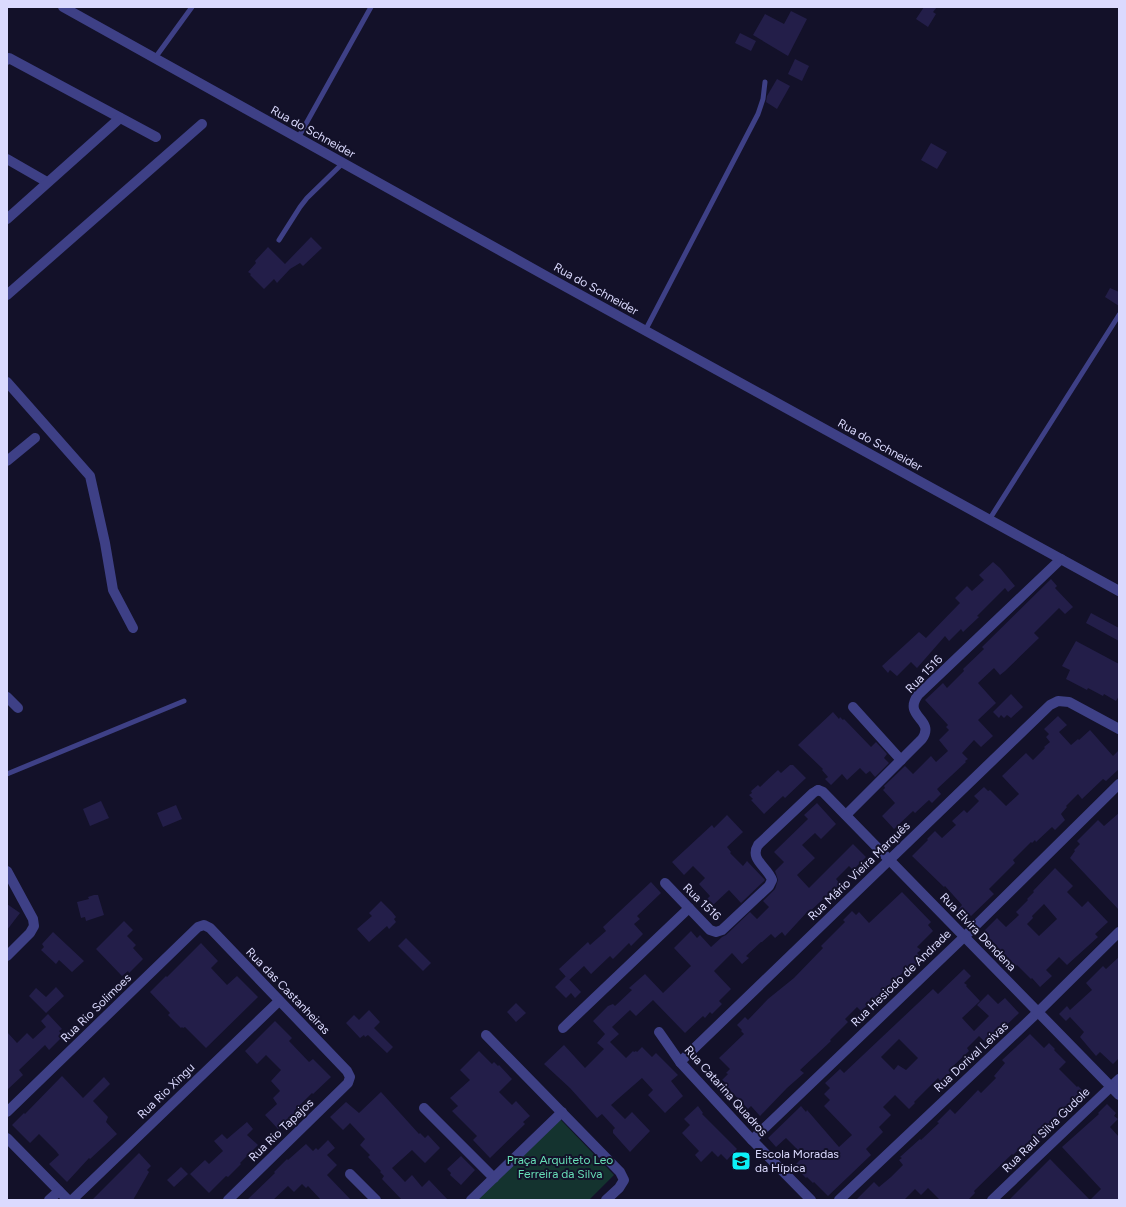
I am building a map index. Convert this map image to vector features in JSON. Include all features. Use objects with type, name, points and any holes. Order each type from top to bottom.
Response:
[{"type":"street","name":"Rua do Schneider","points":[[63,7],[645,331],[1119,591]]},
{"type":"street","points":[[7,60],[9,58],[156,137]]},
{"type":"street","points":[[7,219],[120,118]]},
{"type":"street","points":[[7,296],[202,124]]},
{"type":"street","points":[[7,159],[47,182]]},
{"type":"street","points":[[7,382],[90,476],[105,543],[113,590],[133,628]]},
{"type":"street","points":[[7,461],[35,438]]},
{"type":"street","name":"Rua 1516","points":[[846,815],[926,734],[925,727],[913,709],[914,702],[918,695],[1061,559]]},
{"type":"street","points":[[7,697],[18,708]]},
{"type":"street","name":"Rua Mário Vieira Marquês","points":[[680,1062],[1050,705],[1058,701],[1069,702],[1119,729]]},
{"type":"street","points":[[853,706],[901,760]]},
{"type":"street","name":"Rua Hesiodo de Andrade","points":[[752,1140],[964,937],[1119,784]]},
{"type":"street","name":"Rua 1516","points":[[665,883],[710,930],[716,932],[722,930],[769,886],[772,880],[771,875],[755,856],[755,851],[758,845],[818,790]]},
{"type":"street","name":"Rua Elvira Dendena","points":[[818,790],[823,792],[846,815],[1119,1095]]},
{"type":"street","points":[[7,872],[34,919],[34,926],[30,933],[7,956]]},
{"type":"street","points":[[563,1028],[689,908]]},
{"type":"street","name":"Rua das Castanheiras","points":[[204,926],[210,928],[347,1071],[350,1077]]},
{"type":"street","name":"Rua Rio Solimoes","points":[[7,1112],[198,927],[204,926]]},
{"type":"street","name":"Rua Dorival Leivas","points":[[839,1200],[1038,1012],[1119,932]]},
{"type":"street","name":"Rua Rio Xingu","points":[[72,1200],[279,1000]]},
{"type":"street","name":"Rua Catarina Quadros","points":[[660,1032],[680,1062],[752,1140],[811,1200]]},
{"type":"street","points":[[486,1035],[620,1172],[624,1180],[619,1188],[606,1200]]},
{"type":"street","name":"Rua Rio Tapajos","points":[[228,1200],[348,1084],[350,1077]]},
{"type":"street","name":"Rua Raul Silva Gudole","points":[[992,1200],[1119,1079]]},
{"type":"street","points":[[424,1108],[494,1178]]},
{"type":"street","points":[[471,1200],[562,1112]]},
{"type":"street","points":[[7,1138],[68,1200]]},
{"type":"street","points":[[350,1174],[376,1200]]},
{"type":"street","points":[[49,1200],[59,1191]]},
{"type":"lane","points":[[155,58],[192,7]]},
{"type":"lane","points":[[298,138],[372,7]]},
{"type":"lane","points":[[645,331],[758,114],[763,99],[765,82]]},
{"type":"lane","points":[[279,240],[307,198],[343,163]]},
{"type":"lane","points":[[990,520],[1119,315]]},
{"type":"lane","points":[[7,774],[184,702]]},
{"type":"green space","name":"Praça Arquiteto Leo Ferreira da Silva","points":[[560,1119],[614,1175],[589,1200],[477,1200]]},
{"type":"building","points":[[924,7],[937,7],[933,12],[936,14],[928,27],[916,19]]},
{"type":"building","points":[[791,11],[807,19],[788,56],[753,35],[765,14],[784,24]]},
{"type":"building","points":[[740,33],[756,41],[751,51],[735,43]]},
{"type":"building","points":[[795,59],[809,66],[802,81],[788,74]]},
{"type":"building","points":[[777,79],[790,86],[777,109],[766,102],[767,96]]},
{"type":"building","points":[[931,143],[947,152],[937,169],[921,160]]},
{"type":"building","points":[[311,237],[322,248],[303,266],[300,263],[290,269],[277,283],[274,279],[264,289],[248,272],[256,263],[255,261],[268,247],[285,264]]},
{"type":"building","points":[[1110,288],[1119,292],[1119,306],[1105,297]]},
{"type":"building","points":[[993,562],[1015,586],[1008,592],[1005,588],[977,616],[979,617],[963,632],[961,629],[949,641],[945,636],[917,668],[911,662],[897,676],[890,670],[888,673],[882,666],[919,632],[926,638],[960,603],[955,598],[967,586],[972,591],[984,580],[979,575]]},
{"type":"building","points":[[1051,579],[1057,586],[1055,588],[1073,607],[1065,614],[1059,608],[1034,633],[1039,638],[1005,671],[1000,675],[994,668],[978,683],[996,703],[978,720],[993,736],[981,747],[974,740],[962,753],[968,759],[965,761],[966,762],[937,789],[941,794],[932,803],[929,800],[915,813],[913,811],[894,829],[882,816],[895,803],[883,790],[885,788],[884,786],[905,766],[913,774],[931,756],[936,762],[948,751],[939,740],[949,730],[946,727],[948,725],[925,700],[943,683],[947,688],[964,671],[963,669],[984,649],[982,647]]},
{"type":"building","points":[[1091,613],[1119,628],[1119,641],[1086,623]]},
{"type":"building","points":[[1076,641],[1119,664],[1119,696],[1116,701],[1104,694],[1103,696],[1088,688],[1087,690],[1066,679],[1070,670],[1062,666]]},
{"type":"building","points":[[1011,694],[1023,707],[1011,718],[1007,715],[1004,718],[1001,715],[999,718],[993,712]]},
{"type":"building","points":[[833,712],[839,719],[840,717],[843,720],[844,719],[871,747],[876,742],[887,754],[884,758],[889,763],[875,777],[870,771],[866,774],[860,768],[847,780],[842,774],[831,785],[825,779],[828,777],[822,770],[823,769],[798,745]]},
{"type":"building","points":[[1058,716],[1067,725],[1059,732],[1071,745],[1090,730],[1113,756],[1119,750],[1119,769],[1106,781],[1103,779],[1082,799],[1078,794],[1066,806],[1067,807],[1061,814],[1065,820],[1055,830],[1052,827],[1036,842],[1035,840],[1032,843],[1031,842],[1013,860],[1015,863],[989,889],[994,894],[971,916],[970,915],[965,919],[957,911],[962,905],[945,886],[944,887],[912,856],[935,831],[942,838],[956,825],[952,821],[964,810],[967,813],[979,801],[974,796],[984,787],[988,791],[990,790],[1006,806],[1019,794],[1002,776],[1026,753],[1033,760],[1045,748],[1044,747],[1050,742],[1046,737],[1049,734],[1044,729]]},
{"type":"building","points":[[790,765],[793,765],[806,778],[785,798],[783,796],[764,814],[751,800],[753,799],[749,795],[752,793],[751,791],[758,785],[760,787],[778,770],[781,773]]},
{"type":"building","points":[[101,801],[109,818],[90,826],[83,809]]},
{"type":"building","points":[[817,803],[836,824],[821,839],[815,833],[802,845],[815,858],[797,875],[809,888],[853,844],[866,857],[853,870],[849,866],[836,879],[840,884],[809,912],[808,911],[785,936],[782,932],[775,938],[771,934],[746,956],[749,958],[742,964],[732,953],[714,971],[731,989],[719,1001],[722,1004],[712,1014],[710,1012],[705,1018],[703,1016],[685,1033],[653,1000],[636,1016],[630,1010],[612,1027],[619,1034],[610,1042],[626,1058],[633,1051],[637,1052],[642,1047],[652,1057],[656,1053],[678,1075],[671,1081],[683,1096],[665,1113],[648,1095],[653,1090],[642,1078],[611,1105],[625,1119],[632,1112],[650,1131],[630,1152],[613,1133],[615,1128],[602,1114],[597,1118],[570,1088],[544,1064],[564,1045],[585,1068],[604,1049],[597,1043],[605,1034],[593,1021],[608,1006],[613,1004],[615,1006],[632,990],[629,988],[645,974],[663,993],[691,966],[674,948],[691,931],[697,938],[700,935],[711,947],[750,912],[757,919],[769,907],[763,901],[775,889],[778,880],[775,871],[784,862],[774,852],[808,819],[804,815]]},
{"type":"building","points":[[176,805],[182,819],[163,827],[157,813]]},
{"type":"building","points":[[1119,813],[1119,910],[1070,858],[1075,851],[1074,850],[1080,844],[1077,841],[1098,820],[1104,826]]},
{"type":"building","points":[[727,815],[743,832],[727,847],[731,852],[730,853],[743,866],[747,861],[765,880],[741,903],[729,890],[713,905],[707,899],[710,896],[699,884],[705,878],[693,866],[684,875],[672,862],[712,825],[714,828]]},
{"type":"building","points":[[1055,868],[1073,886],[1067,892],[1082,907],[1088,901],[1108,922],[1095,934],[1098,937],[1067,965],[1059,957],[1046,970],[1052,976],[1040,987],[1032,978],[1031,979],[1017,965],[1016,966],[983,932],[997,918],[1006,927],[1019,915],[1016,912],[1028,900],[1027,899],[1034,892],[1033,891]],"holes":[[[1044,904],[1057,919],[1039,936],[1027,924],[1033,918],[1032,916]]]},
{"type":"building","points":[[651,882],[661,893],[637,916],[640,919],[634,924],[643,934],[631,946],[629,943],[613,959],[610,956],[591,974],[584,966],[569,980],[559,969],[588,942],[590,945],[606,931],[603,927]]},
{"type":"building","points":[[902,892],[931,922],[928,925],[933,931],[917,947],[921,950],[917,953],[923,960],[914,969],[911,965],[861,1011],[857,1007],[845,1019],[848,1022],[830,1040],[831,1041],[800,1070],[804,1073],[760,1116],[751,1106],[748,1109],[722,1080],[728,1074],[726,1073],[730,1069],[719,1058],[744,1034],[737,1025],[745,1017],[748,1020],[768,999],[794,978],[823,948],[821,946],[845,922],[843,920],[852,911],[856,915],[859,912],[869,923]]},
{"type":"building","points":[[98,895],[104,915],[86,921],[85,917],[81,918],[77,902],[89,899],[88,897]]},
{"type":"building","points":[[381,901],[396,917],[394,919],[396,922],[389,929],[387,926],[369,942],[357,929],[372,916],[369,913]]},
{"type":"building","points":[[7,904],[20,913],[7,930]]},
{"type":"building","points":[[124,921],[133,930],[127,936],[136,945],[133,948],[143,959],[129,973],[128,971],[122,976],[96,949]]},
{"type":"building","points":[[53,932],[84,961],[72,972],[59,960],[56,964],[41,950],[44,947],[42,944]]},
{"type":"building","points":[[406,938],[431,963],[423,971],[398,946]]},
{"type":"building","points":[[201,943],[218,961],[211,968],[227,985],[237,976],[258,997],[206,1048],[185,1027],[181,1028],[168,1015],[170,1013],[150,992]]},
{"type":"building","points":[[1119,957],[1119,1058],[1113,1064],[1100,1052],[1096,1056],[1080,1037],[1084,1032],[1070,1017],[1066,1021],[1059,1014],[1067,1006],[1070,1010],[1092,990],[1086,983],[1103,966],[1106,969]]},
{"type":"building","points":[[964,969],[971,976],[964,983],[980,1001],[962,1018],[974,1031],[989,1016],[977,1005],[988,994],[998,1004],[1005,998],[1019,1013],[987,1044],[979,1036],[967,1048],[969,1051],[951,1068],[953,1070],[941,1082],[938,1078],[909,1109],[895,1095],[883,1107],[891,1115],[879,1127],[883,1132],[866,1149],[871,1155],[828,1196],[814,1182],[813,1183],[807,1177],[806,1178],[796,1168],[796,1164],[804,1156],[786,1138],[776,1147],[768,1138],[801,1106],[806,1112],[807,1110],[839,1147],[852,1135],[824,1106],[830,1100],[824,1094],[830,1088],[825,1083],[840,1069],[844,1073],[933,989],[938,994]],"holes":[[[899,1039],[918,1058],[906,1070],[898,1065],[894,1070],[881,1057]]]},
{"type":"building","points":[[566,976],[581,992],[575,998],[571,993],[566,998],[555,987]]},
{"type":"building","points":[[56,987],[64,996],[46,1013],[29,996],[36,988],[46,997]]},
{"type":"building","points":[[516,1003],[526,1013],[516,1022],[507,1012]]},
{"type":"building","points":[[369,1010],[380,1022],[374,1028],[393,1047],[387,1053],[368,1035],[365,1037],[364,1035],[360,1038],[346,1023],[354,1015],[359,1020]]},
{"type":"building","points":[[48,1014],[62,1029],[59,1031],[63,1036],[49,1050],[45,1045],[19,1070],[23,1075],[7,1090],[7,1032],[17,1043],[27,1033],[33,1039],[46,1027],[41,1021]]},
{"type":"building","points":[[275,1021],[292,1038],[289,1041],[309,1062],[313,1059],[331,1077],[313,1094],[312,1093],[294,1111],[296,1112],[278,1129],[265,1115],[277,1104],[273,1098],[280,1091],[271,1081],[281,1070],[266,1055],[257,1064],[245,1051]]},
{"type":"building","points":[[1030,1034],[1044,1048],[1049,1043],[1055,1049],[1054,1050],[1066,1062],[1059,1069],[1086,1094],[1062,1119],[1059,1119],[1023,1155],[1018,1150],[1013,1155],[1012,1154],[974,1191],[975,1193],[968,1200],[940,1200],[928,1188],[921,1195],[915,1189],[904,1200],[856,1200],[874,1182],[879,1187],[891,1177],[903,1165],[899,1160],[902,1158],[900,1157],[939,1123],[937,1122],[950,1109],[955,1114],[978,1090],[981,1093],[996,1078],[994,1076],[1005,1063],[1002,1060]]},
{"type":"building","points":[[479,1051],[492,1064],[494,1062],[498,1066],[499,1065],[512,1079],[499,1092],[512,1105],[516,1101],[530,1116],[523,1122],[525,1124],[490,1158],[473,1140],[477,1136],[452,1111],[458,1106],[450,1098],[470,1080],[460,1070]]},
{"type":"building","points":[[62,1076],[83,1098],[104,1077],[110,1084],[93,1101],[108,1117],[106,1122],[117,1134],[90,1159],[89,1158],[67,1182],[49,1164],[59,1155],[56,1151],[39,1134],[30,1143],[12,1125],[24,1113],[25,1114]]},
{"type":"building","points":[[381,1092],[419,1134],[420,1133],[425,1138],[428,1135],[440,1148],[425,1163],[412,1150],[392,1168],[405,1182],[412,1175],[422,1187],[429,1180],[448,1200],[402,1200],[382,1179],[384,1176],[380,1172],[381,1171],[368,1157],[370,1155],[360,1145],[365,1139],[350,1123],[343,1130],[330,1117],[346,1102],[359,1113]]},
{"type":"building","points":[[1107,1104],[1116,1113],[1114,1116],[1118,1119],[1110,1127],[1119,1137],[1119,1200],[1090,1200],[1101,1189],[1062,1147],[1099,1114],[1098,1113]]},
{"type":"building","points":[[698,1106],[703,1113],[702,1114],[737,1149],[727,1160],[721,1154],[718,1157],[712,1151],[701,1162],[695,1155],[699,1151],[682,1133],[690,1125],[684,1119]]},
{"type":"building","points":[[247,1122],[253,1129],[247,1135],[258,1145],[228,1177],[226,1176],[209,1193],[190,1174],[205,1160],[209,1164],[223,1151],[214,1141],[222,1134],[227,1139]]},
{"type":"building","points":[[328,1140],[335,1148],[327,1155],[337,1165],[327,1175],[351,1200],[321,1200],[308,1186],[306,1188],[302,1184],[294,1192],[288,1186],[273,1200],[247,1200],[287,1159],[288,1160],[306,1144],[313,1151],[316,1148],[318,1150]]},
{"type":"building","points":[[139,1153],[151,1166],[147,1170],[149,1172],[133,1200],[92,1200]]},
{"type":"building","points":[[461,1156],[475,1170],[461,1185],[450,1175],[451,1173],[447,1169]]},
{"type":"building","points":[[1050,1159],[1090,1200],[1009,1200]]},
{"type":"building","points":[[181,1167],[188,1174],[174,1187],[167,1180]]},
{"type":"place","name":"Escola Moradas da Hípica","points":[[741,1161]]}]
